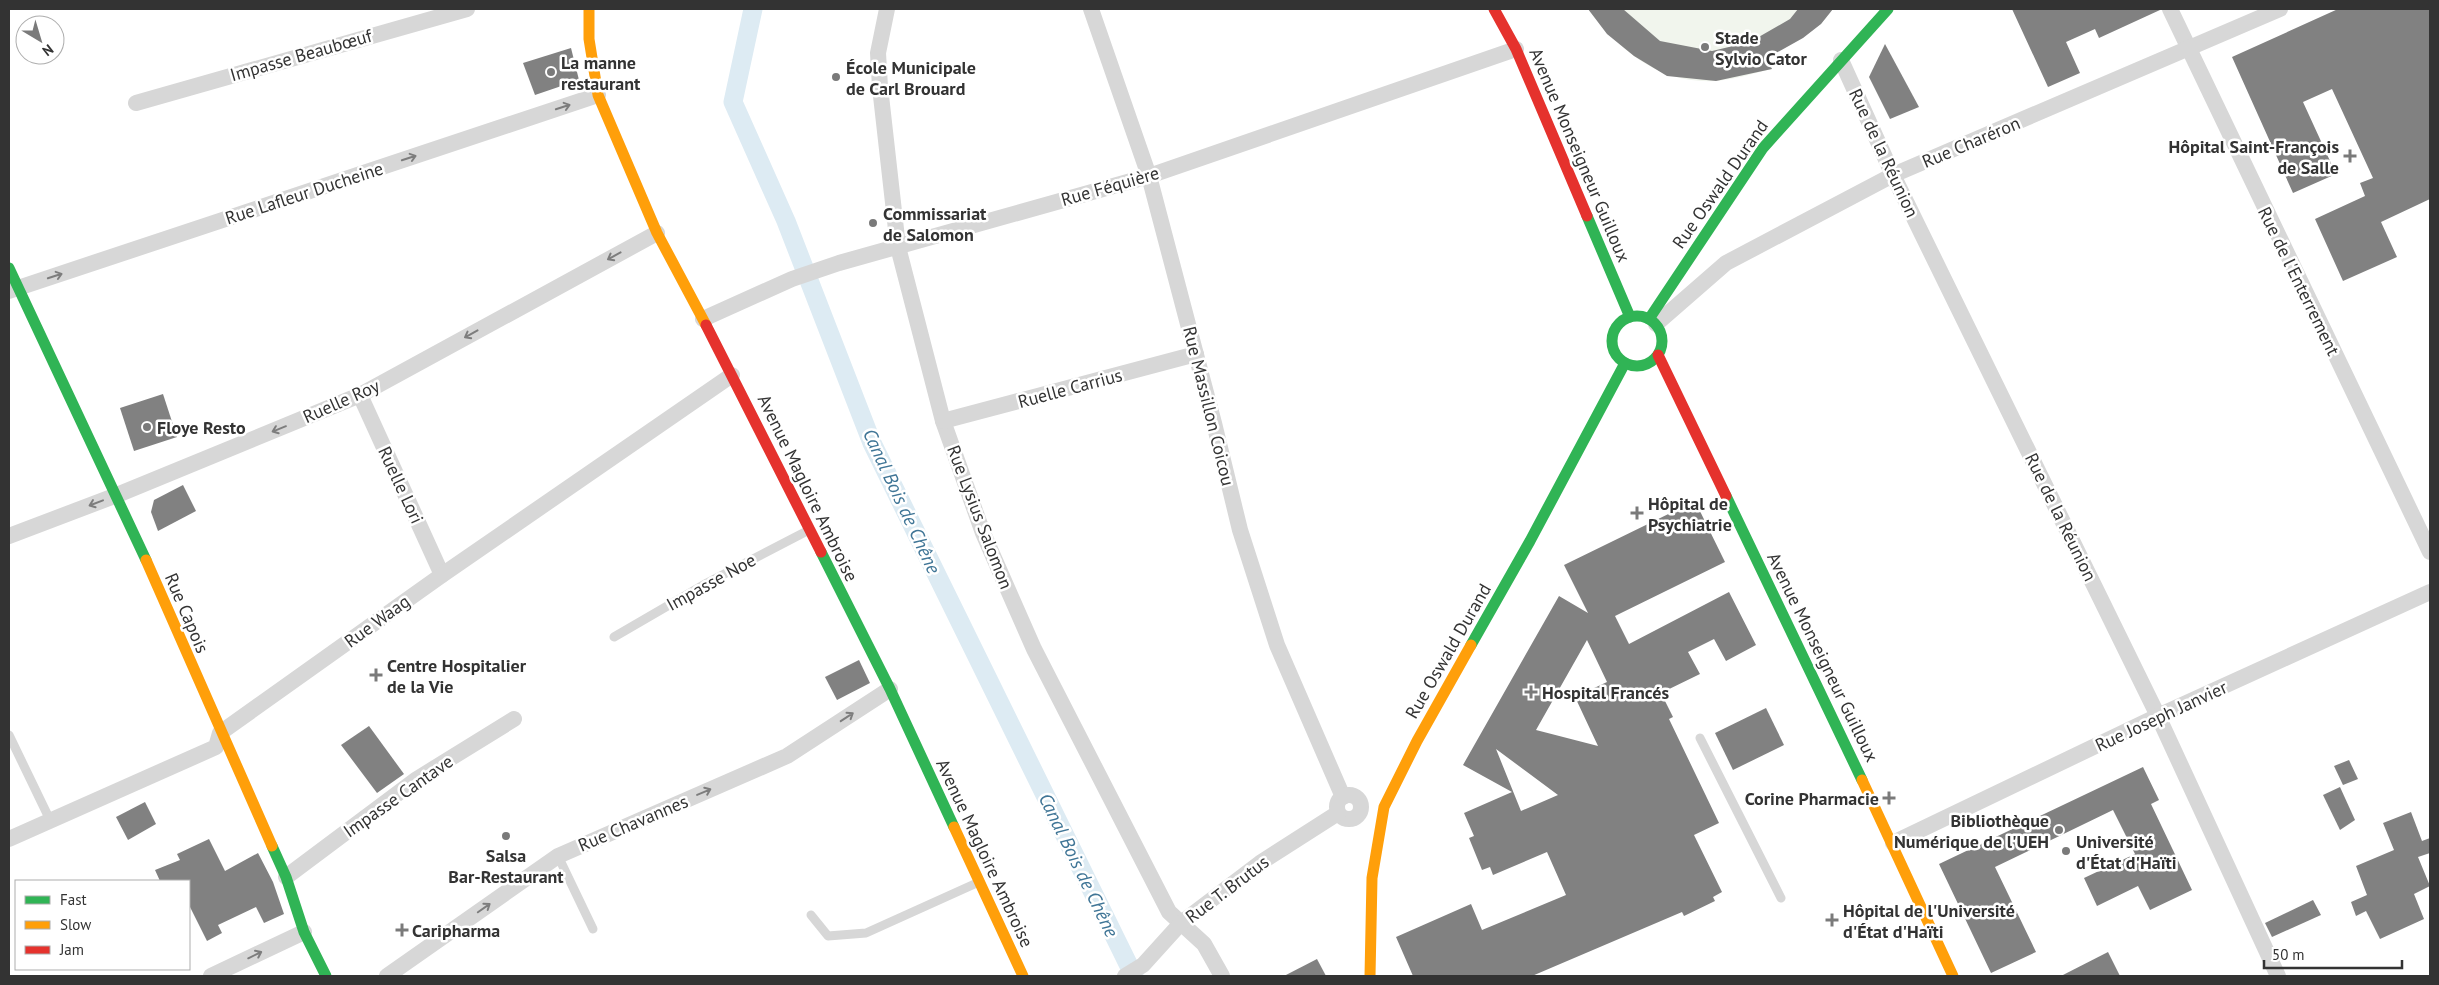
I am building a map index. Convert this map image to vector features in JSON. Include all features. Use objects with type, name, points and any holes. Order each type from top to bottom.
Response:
[{"type":"street","name":"Impasse Beaubœuf","points":[[136,103],[467,9]]},
{"type":"street","name":"Avenue Magloire Ambroise","points":[[589,9],[589,39],[598,95],[657,233],[732,375],[890,689],[1023,976]]},
{"type":"street","name":"Rue Lysius Salomon","points":[[887,9],[878,53],[898,247],[943,421],[983,533],[1034,649],[1169,912],[1204,944],[1222,976]]},
{"type":"street","name":"Rue Massillon Coicou","points":[[1091,9],[1149,176],[1240,530],[1277,645],[1343,797]]},
{"type":"street","name":"Avenue Monseigneur Guilloux","points":[[1494,9],[1516,49],[1630,317]]},
{"type":"street","name":"Rue Oswald Durand","points":[[1653,321],[1763,148],[1840,60],[1888,9]]},
{"type":"street","name":"Rue de l'Enterrement","points":[[2170,9],[2187,49],[2430,552]]},
{"type":"street","name":"Rue Charéron","points":[[1653,321],[1726,263],[1893,175],[2280,9]]},
{"type":"street","name":"Rue Féquière","points":[[703,319],[792,279],[839,263],[1149,176],[1516,49]]},
{"type":"street","name":"Rue de la Réunion","points":[[1840,60],[1893,175],[2158,716],[2278,976]]},
{"type":"street","name":"Rue Lafleur Ducheine","points":[[14,289],[598,95]]},
{"type":"street","name":"Ruelle Roy","points":[[9,536],[117,495],[360,395],[657,233]]},
{"type":"street","name":"Rue Capois","points":[[9,268],[14,289],[117,495],[220,733],[286,877],[304,932],[326,976]]},
{"type":"street","points":[[1637,316],[1653,321],[1662,339],[1658,355],[1646,364],[1632,366],[1618,358],[1612,342],[1616,327],[1630,317],[1637,316]]},
{"type":"street","name":"Ruelle Carrius","points":[[943,421],[1196,354]]},
{"type":"street","name":"Avenue Monseigneur Guilloux","points":[[1658,355],[1893,843],[1953,976]]},
{"type":"street","name":"Rue Oswald Durand","points":[[1370,976],[1372,878],[1384,807],[1417,741],[1530,541],[1625,363]]},
{"type":"street","name":"Rue Waag","points":[[9,838],[216,746],[220,733],[442,575],[732,375]]},
{"type":"street","name":"Ruelle Lori","points":[[360,395],[442,575]]},
{"type":"street","name":"Rue Joseph Janvier","points":[[1893,843],[2158,716],[2430,592]]},
{"type":"street","name":"Rue Chavannes","points":[[387,976],[558,856],[787,756],[890,689]]},
{"type":"street","name":"Impasse Cantave","points":[[286,877],[417,779],[514,719]]},
{"type":"street","points":[[1354,796],[1361,805],[1361,811],[1353,818],[1347,819],[1338,813],[1337,804],[1343,797],[1354,796]]},
{"type":"street","points":[[1361,805],[1384,807]]},
{"type":"street","name":"Rue T. Brutus","points":[[1125,976],[1143,965],[1181,922],[1260,863],[1338,813]]},
{"type":"street","points":[[211,976],[304,932]]},
{"type":"lane","name":"Impasse Noe","points":[[614,637],[707,583],[809,530]]},
{"type":"lane","points":[[9,735],[50,820]]},
{"type":"lane","points":[[1700,738],[1781,898]]},
{"type":"lane","points":[[558,856],[593,929]]},
{"type":"lane","points":[[811,915],[828,936],[866,933],[980,882]]},
{"type":"shaded area","name":"Stade Sylvio Cator","points":[[1588,9],[1833,9],[1821,24],[1767,58],[1772,69],[1737,78],[1715,81],[1676,77],[1642,62],[1613,38]]},
{"type":"building","points":[[1588,9],[1623,9],[1660,41],[1712,51],[1750,42],[1790,19],[1798,9],[1833,9],[1821,24],[1803,38],[1767,58],[1772,69],[1716,81],[1667,76],[1634,56],[1607,34]]},
{"type":"building","points":[[2012,9],[2160,10],[2099,38],[2095,29],[2066,42],[2080,73],[2048,87]]},
{"type":"building","name":"Hôpital Saint-François de Salle","points":[[2338,9],[2430,9],[2430,199],[2381,222],[2397,257],[2343,281],[2315,219],[2365,196],[2360,183],[2373,178],[2332,89],[2303,102],[2336,174],[2293,193],[2232,57]]},
{"type":"building","points":[[1885,44],[1919,107],[1890,119],[1869,77]]},
{"type":"building","name":"La manne restaurant","points":[[571,48],[579,80],[535,95],[523,63]]},
{"type":"building","points":[[163,394],[177,437],[134,451],[120,408]]},
{"type":"building","points":[[183,485],[196,511],[158,531],[151,512],[154,500]]},
{"type":"building","points":[[1695,501],[1725,562],[1615,616],[1629,644],[1729,592],[1756,645],[1726,661],[1714,639],[1688,652],[1700,674],[1661,693],[1673,717],[1669,719],[1719,823],[1694,835],[1722,892],[1713,897],[1715,901],[1684,916],[1682,912],[1532,976],[1413,976],[1396,937],[1471,904],[1482,930],[1566,895],[1547,852],[1493,875],[1490,867],[1482,870],[1469,838],[1474,836],[1464,813],[1512,792],[1463,765],[1559,596],[1588,613],[1564,565]],"holes":[[[1587,640],[1607,682],[1575,697],[1598,746],[1536,730]],[[1496,749],[1558,795],[1521,811]]]},
{"type":"building","points":[[859,660],[870,683],[837,700],[825,677]]},
{"type":"building","points":[[1766,708],[1784,745],[1733,770],[1715,733]]},
{"type":"building","points":[[369,726],[404,774],[377,793],[341,745]]},
{"type":"building","points":[[2349,760],[2358,779],[2343,785],[2334,766]]},
{"type":"building","points":[[2143,767],[2159,800],[2151,804],[2192,890],[2150,910],[2138,886],[2097,906],[2084,878],[2135,854],[2113,810],[1995,867],[2036,952],[1991,973],[1939,864]]},
{"type":"building","points":[[2340,787],[2355,820],[2340,830],[2323,795]]},
{"type":"building","points":[[145,802],[156,824],[128,840],[116,817]]},
{"type":"building","points":[[2411,812],[2422,841],[2430,838],[2430,853],[2418,857],[2430,886],[2414,894],[2424,919],[2380,939],[2366,911],[2356,916],[2351,902],[2367,895],[2356,866],[2394,850],[2383,823]]},
{"type":"building","points":[[209,839],[225,871],[258,853],[273,882],[284,914],[264,923],[256,907],[218,925],[222,933],[207,941],[190,907],[190,880],[160,880],[155,870],[180,860],[177,854]]},
{"type":"building","points":[[2313,900],[2321,915],[2272,937],[2265,923]]},
{"type":"building","points":[[2108,952],[2120,976],[2061,976]]},
{"type":"building","points":[[1317,959],[1326,976],[1284,976]]},
{"type":"waterway","name":"Canal Bois de Chêne","points":[[753,9],[733,102],[786,221],[872,443],[1134,976]]},
{"type":"traffic: fast","points":[[1649,319],[1763,148],[1888,9]]},
{"type":"traffic: fast","points":[[1587,216],[1630,317]]},
{"type":"traffic: fast","points":[[9,268],[146,560]]},
{"type":"traffic: fast","points":[[1637,316],[1647,318],[1655,323],[1660,331],[1662,341],[1660,351],[1655,359],[1647,364],[1637,366],[1627,364],[1619,359],[1614,351],[1612,341],[1614,331],[1619,323],[1627,318],[1637,316]]},
{"type":"traffic: fast","points":[[1471,645],[1530,541],[1625,363]]},
{"type":"traffic: fast","points":[[1726,496],[1862,780]]},
{"type":"traffic: fast","points":[[821,552],[890,689],[954,827]]},
{"type":"traffic: fast","points":[[272,846],[286,877],[304,932],[326,976]]},
{"type":"traffic: slow","points":[[589,9],[589,39],[598,95],[657,233],[706,325]]},
{"type":"traffic: slow","points":[[146,560],[272,846]]},
{"type":"traffic: slow","points":[[1370,976],[1372,878],[1384,807],[1417,741],[1471,645]]},
{"type":"traffic: slow","points":[[1862,780],[1953,976]]},
{"type":"traffic: slow","points":[[954,827],[1023,976]]},
{"type":"traffic: jam","points":[[1494,9],[1516,49],[1587,216]]},
{"type":"traffic: jam","points":[[706,325],[821,552]]},
{"type":"traffic: jam","points":[[1658,355],[1726,496]]},
{"type":"place","name":"Stade Sylvio Cator","points":[[1705,47]]},
{"type":"place","name":"La manne restaurant","points":[[551,72]]},
{"type":"place","name":"École Municipale de Carl Brouard","points":[[836,77]]},
{"type":"place","name":"Hôpital Saint-François de Salle","points":[[2350,156]]},
{"type":"place","name":"Commissariat de Salomon","points":[[873,223]]},
{"type":"place","name":"Floye Resto","points":[[147,427]]},
{"type":"place","name":"Hôpital de Psychiatrie","points":[[1637,513]]},
{"type":"place","name":"Centre Hospitalier de la Vie","points":[[376,675]]},
{"type":"place","name":"Hospital Francés","points":[[1531,692]]},
{"type":"place","name":"Corine Pharmacie","points":[[1889,798]]},
{"type":"place","name":"Bibliothèque Numérique de l'UEH","points":[[2059,830]]},
{"type":"place","name":"Salsa Bar-Restaurant","points":[[506,836]]},
{"type":"place","name":"Université d'État d'Haïti","points":[[2066,851]]},
{"type":"place","name":"Hôpital de l'Université d'État d'Haïti","points":[[1832,920]]},
{"type":"place","name":"Caripharma","points":[[402,930]]}]
